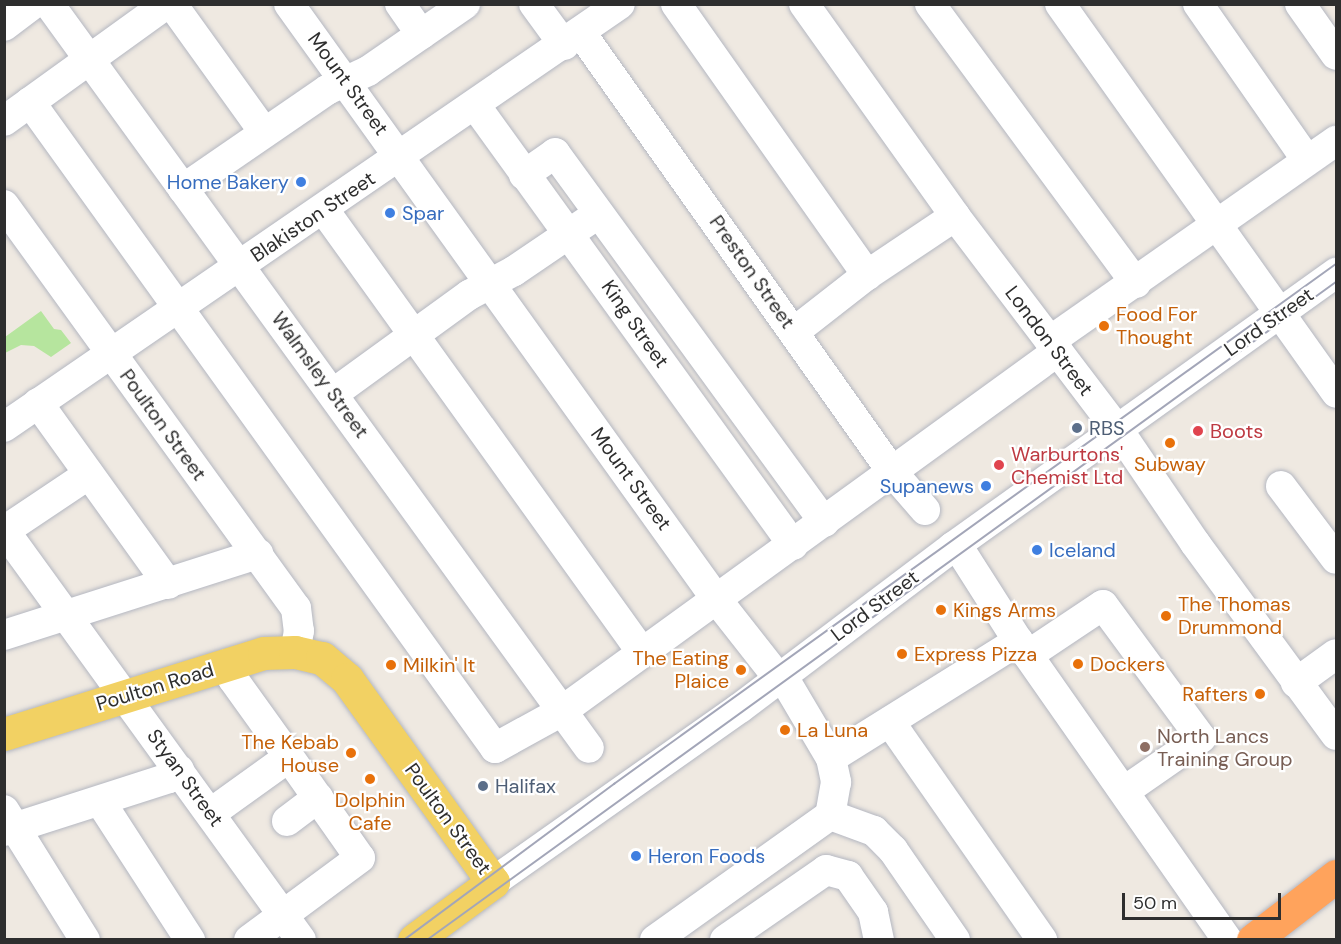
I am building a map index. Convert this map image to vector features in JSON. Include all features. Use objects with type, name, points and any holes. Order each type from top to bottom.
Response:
[{"type":"highway","points":[[1253,939],[1336,876]]},
{"type":"main road","name":"Poulton Road","points":[[4,734],[264,653],[302,652]]},
{"type":"main road","name":"Poulton Street","points":[[302,652],[334,664],[347,679],[493,882]]},
{"type":"main road","name":"Lord Street","points":[[432,934],[493,882]]},
{"type":"street","points":[[4,26],[33,4]]},
{"type":"street","name":"Walmsley Street","points":[[49,4],[334,393],[589,748]]},
{"type":"street","points":[[4,121],[166,4]]},
{"type":"street","points":[[172,4],[264,132]]},
{"type":"street","name":"Mount Street","points":[[290,4],[717,600],[779,677],[786,682],[831,758],[836,782],[830,815]]},
{"type":"street","points":[[400,4],[421,34]]},
{"type":"street","points":[[183,189],[264,132],[346,82],[465,4]]},
{"type":"street","name":"Preston Street","points":[[534,4],[581,26],[892,473],[925,510]]},
{"type":"street","name":"Blakiston Street","points":[[4,427],[324,210],[475,105],[581,26],[620,4]]},
{"type":"street","points":[[676,4],[867,275]]},
{"type":"street","name":"London Street","points":[[804,4],[955,216],[1116,429],[1296,683],[1336,735]]},
{"type":"street","points":[[930,4],[1136,283]]},
{"type":"street","points":[[1060,4],[1336,393]]},
{"type":"street","points":[[1198,4],[1307,160]]},
{"type":"street","points":[[1300,4],[1336,55]]},
{"type":"street","points":[[30,102],[495,748],[562,711],[641,651],[717,600],[892,473],[1136,283],[1336,141]]},
{"type":"street","name":"King Street","points":[[475,105],[524,175],[570,233],[793,545]]},
{"type":"street","points":[[524,175],[555,153],[824,522]]},
{"type":"street","name":"Poulton Street","points":[[4,206],[296,608],[302,652]]},
{"type":"street","points":[[324,210],[641,651]]},
{"type":"street","points":[[334,393],[414,333],[598,213]]},
{"type":"street","points":[[794,332],[867,275],[955,216]]},
{"type":"street","name":"Lord Street","points":[[493,882],[779,677],[1116,429],[1336,273]]},
{"type":"street","points":[[38,403],[168,584]]},
{"type":"street","points":[[5,531],[89,474]]},
{"type":"street","points":[[1281,486],[1328,529],[1336,559]]},
{"type":"street","name":"Styan Street","points":[[5,531],[301,939]]},
{"type":"street","points":[[953,547],[962,553],[1023,648],[1126,790],[1227,939]]},
{"type":"street","points":[[4,635],[258,554]]},
{"type":"street","points":[[831,758],[890,722],[1102,605],[1201,738],[1126,790]]},
{"type":"street","points":[[1296,683],[1336,654]]},
{"type":"street","points":[[227,664],[233,679],[360,858],[249,939]]},
{"type":"street","points":[[890,722],[1042,939]]},
{"type":"street","points":[[211,813],[289,757]]},
{"type":"street","points":[[85,939],[8,823],[100,801],[169,778],[179,770]]},
{"type":"street","points":[[287,821],[318,798]]},
{"type":"street","points":[[100,801],[190,939]]},
{"type":"street","points":[[655,939],[830,815],[874,831],[887,844],[955,939]]},
{"type":"street","points":[[725,939],[826,870],[848,876],[873,912],[879,939]]},
{"type":"green space","points":[[41,311],[54,329],[61,330],[71,343],[51,357],[34,346],[21,345],[5,353],[5,337]]},
{"type":"tram line","points":[[404,940],[614,784],[1336,264]]},
{"type":"tram line","points":[[427,940],[1336,282]]},
{"type":"place","name":"Home Bakery","points":[[301,182]]},
{"type":"place","name":"Spar","points":[[390,213]]},
{"type":"place","name":"Food For Thought","points":[[1104,326]]},
{"type":"place","name":"RBS","points":[[1077,428]]},
{"type":"place","name":"Boots","points":[[1198,431]]},
{"type":"place","name":"Subway","points":[[1170,443]]},
{"type":"place","name":"Warburtons' Chemist Ltd","points":[[999,465]]},
{"type":"place","name":"Supanews","points":[[986,486]]},
{"type":"place","name":"Iceland","points":[[1037,550]]},
{"type":"place","name":"Kings Arms","points":[[941,610]]},
{"type":"place","name":"The Thomas Drummond","points":[[1166,616]]},
{"type":"place","name":"Express Pizza","points":[[902,654]]},
{"type":"place","name":"Dockers","points":[[1078,664]]},
{"type":"place","name":"Milkin' It","points":[[391,665]]},
{"type":"place","name":"The Eating Plaice","points":[[741,670]]},
{"type":"place","name":"Rafters","points":[[1260,694]]},
{"type":"place","name":"La Luna","points":[[785,730]]},
{"type":"place","name":"North Lancs Training Group","points":[[1145,747]]},
{"type":"place","name":"The Kebab House","points":[[351,753]]},
{"type":"place","name":"Dolphin Cafe","points":[[370,779]]},
{"type":"place","name":"Halifax","points":[[483,786]]},
{"type":"place","name":"Heron Foods","points":[[636,856]]}]
